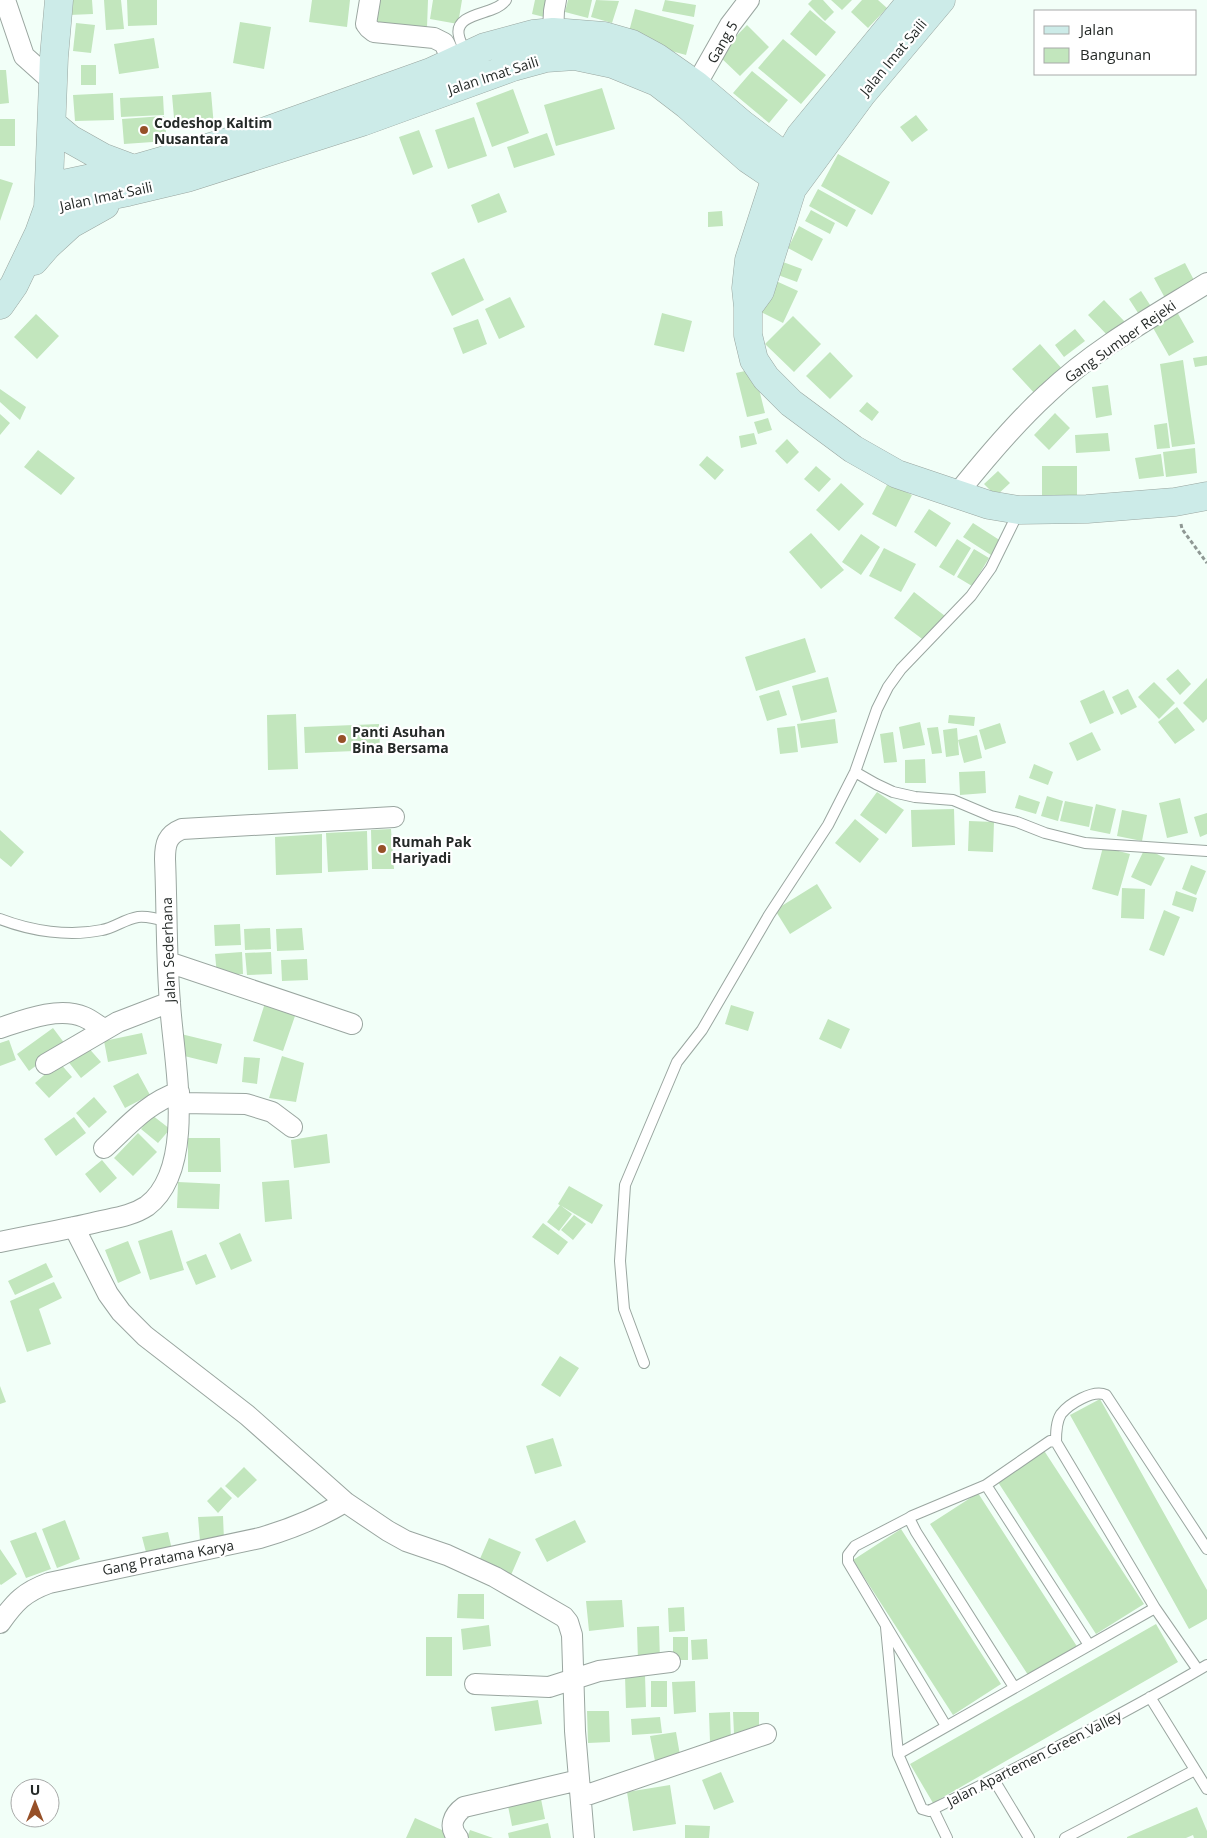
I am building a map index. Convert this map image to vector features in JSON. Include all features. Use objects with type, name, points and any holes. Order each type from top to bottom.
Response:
[{"type":"main road","points":[[7,295],[39,233],[48,197],[54,57],[59,0]]},
{"type":"main road","name":"Jalan Imat Saili","points":[[792,166],[912,0]]},
{"type":"main road","name":"Jalan Imat Saili","points":[[792,166],[862,94],[941,0]]},
{"type":"main road","name":"Jalan Imat Saili","points":[[131,180],[376,92],[495,45],[533,34],[553,32],[604,36],[632,44],[656,57],[696,85],[764,140],[792,166]]},
{"type":"main road","name":"Jalan Imat Saili","points":[[131,180],[187,178],[362,122],[513,67],[546,58],[575,56],[613,64],[656,82],[687,105],[748,158],[792,166]]},
{"type":"main road","points":[[52,124],[70,140],[102,157],[131,180]]},
{"type":"main road","points":[[792,166],[760,291],[748,307],[748,335],[754,360],[766,378],[791,404],[853,449],[897,474],[989,505],[1020,510],[1087,510],[1175,502],[1207,496]]},
{"type":"main road","points":[[48,197],[131,180]]},
{"type":"main road","points":[[7,295],[47,246],[71,224],[131,180]]},
{"type":"street","points":[[5,0],[24,56],[53,82]]},
{"type":"street","points":[[370,0],[366,24],[374,32],[434,38],[444,42],[460,58]]},
{"type":"street","points":[[553,32],[556,0]]},
{"type":"street","name":"Gang 5","points":[[696,85],[730,25],[749,0]]},
{"type":"street","name":"Gang Sumber Rejeki","points":[[957,494],[987,457],[1040,401],[1071,373],[1137,326],[1207,283]]},
{"type":"street","name":"Jalan Sederhana","points":[[0,1242],[128,1215],[148,1205],[163,1188],[170,1175],[177,1141],[179,1098],[168,962],[165,845],[168,838],[182,828],[394,817]]},
{"type":"street","points":[[168,962],[352,1024]]},
{"type":"street","points":[[46,1064],[104,1029],[131,1016],[170,1002]]},
{"type":"street","points":[[0,1028],[49,1015],[67,1014],[83,1016],[104,1029]]},
{"type":"street","points":[[104,1148],[158,1101],[179,1098],[246,1104],[272,1112],[292,1127]]},
{"type":"street","points":[[74,1227],[108,1294],[121,1312],[145,1336],[247,1415],[345,1502],[406,1541],[448,1555],[495,1577],[564,1617],[568,1622],[572,1636],[575,1732],[584,1838]]},
{"type":"street","name":"Gang Pratama Karya","points":[[0,1623],[22,1596],[32,1589],[49,1583],[260,1538],[290,1529],[318,1517],[345,1502]]},
{"type":"street","points":[[474,1684],[541,1688],[556,1686],[599,1671],[670,1662]]},
{"type":"street","points":[[458,1838],[454,1834],[452,1825],[454,1817],[464,1807],[580,1789],[766,1734]]},
{"type":"lane","points":[[460,58],[458,35],[460,26],[467,18],[493,9],[506,0]]},
{"type":"lane","points":[[644,1363],[624,1309],[620,1261],[625,1185],[677,1062],[702,1030],[769,915],[828,825],[854,772],[876,709],[888,688],[901,669],[971,596],[991,568],[1020,510]]},
{"type":"lane","points":[[854,772],[893,792],[915,797],[953,800],[990,816],[1017,822],[1045,833],[1085,843],[1207,851]]},
{"type":"lane","points":[[0,918],[16,924],[64,933],[86,933],[105,930],[137,917],[150,917],[168,922]]},
{"type":"lane","points":[[1198,1670],[1155,1608],[1056,1442],[1059,1419],[1062,1413],[1088,1394],[1100,1392],[1106,1395],[1207,1549]]},
{"type":"lane","name":"Jalan Apartemen Green Valley","points":[[946,1726],[850,1568],[848,1555],[854,1546],[909,1518],[986,1485],[1050,1441],[1056,1442]]},
{"type":"lane","points":[[986,1485],[1089,1645]]},
{"type":"lane","points":[[909,1518],[1014,1687]]},
{"type":"lane","points":[[898,1754],[1155,1608]]},
{"type":"lane","name":"Jalan Apartemen Green Valley","points":[[886,1627],[898,1754],[922,1809],[930,1811],[994,1780],[1207,1665]]},
{"type":"lane","points":[[1150,1697],[1207,1789]]},
{"type":"lane","points":[[1064,1838],[1195,1770]]},
{"type":"lane","points":[[994,1780],[1029,1838]]},
{"type":"lane","points":[[933,1809],[947,1838]]},
{"type":"path","points":[[1175,502],[1182,530],[1207,563]]},
{"type":"building","points":[[69,0],[92,0],[93,14],[69,15]]},
{"type":"building","points":[[104,0],[121,0],[124,29],[106,30]]},
{"type":"building","points":[[127,0],[157,0],[157,25],[128,26]]},
{"type":"building","points":[[312,0],[350,0],[347,27],[309,22]]},
{"type":"building","points":[[378,0],[428,0],[427,27],[377,24]]},
{"type":"building","points":[[433,0],[462,0],[458,24],[430,19]]},
{"type":"building","points":[[535,0],[549,0],[544,17],[532,14]]},
{"type":"building","points":[[568,0],[592,0],[588,18],[565,12]]},
{"type":"building","points":[[596,0],[619,1],[612,23],[591,17]]},
{"type":"building","points":[[665,0],[696,5],[694,17],[662,11]]},
{"type":"building","points":[[812,0],[823,0],[834,12],[825,21],[808,4]]},
{"type":"building","points":[[831,0],[852,0],[842,10]]},
{"type":"building","points":[[862,0],[878,0],[887,8],[868,28],[851,12]]},
{"type":"building","points":[[635,9],[694,25],[686,55],[627,39]]},
{"type":"building","points":[[810,10],[836,32],[816,56],[790,34]]},
{"type":"building","points":[[240,22],[271,27],[264,69],[233,63]]},
{"type":"building","points":[[76,23],[95,25],[91,53],[73,51]]},
{"type":"building","points":[[747,25],[769,47],[740,76],[718,55]]},
{"type":"building","points":[[154,38],[159,68],[119,74],[114,44]]},
{"type":"building","points":[[783,39],[826,75],[801,104],[758,68]]},
{"type":"building","points":[[81,65],[96,65],[96,85],[81,85]]},
{"type":"building","points":[[0,70],[6,70],[9,103],[0,104]]},
{"type":"building","points":[[752,71],[788,100],[769,123],[733,93]]},
{"type":"building","points":[[602,88],[615,129],[556,146],[544,105]]},
{"type":"building","points":[[513,89],[529,133],[492,147],[476,103]]},
{"type":"building","points":[[211,92],[214,127],[175,129],[172,95]]},
{"type":"building","points":[[113,93],[114,120],[75,121],[73,95]]},
{"type":"building","points":[[163,96],[164,115],[121,117],[120,98]]},
{"type":"building","points":[[916,115],[928,130],[912,142],[900,127]]},
{"type":"building","name":"Codeshop Kaltim Nusantara","points":[[164,116],[167,141],[124,144],[122,119]]},
{"type":"building","points":[[474,117],[487,156],[448,169],[435,130]]},
{"type":"building","points":[[0,119],[15,119],[15,146],[0,146]]},
{"type":"building","points":[[419,130],[433,167],[413,175],[399,137]]},
{"type":"building","points":[[547,133],[555,155],[514,168],[507,147]]},
{"type":"building","points":[[838,154],[890,182],[872,215],[821,186]]},
{"type":"building","points":[[0,179],[13,183],[0,221]]},
{"type":"building","points":[[818,189],[856,210],[847,227],[809,206]]},
{"type":"building","points":[[499,193],[507,212],[478,223],[471,205]]},
{"type":"building","points":[[811,210],[835,223],[830,234],[805,221]]},
{"type":"building","points":[[722,211],[723,226],[708,227],[708,212]]},
{"type":"building","points":[[799,226],[823,239],[812,261],[788,248]]},
{"type":"building","points":[[464,258],[484,300],[452,316],[431,273]]},
{"type":"building","points":[[783,262],[802,269],[797,282],[778,275]]},
{"type":"building","points":[[1185,263],[1195,282],[1165,298],[1154,278]]},
{"type":"building","points":[[776,281],[798,291],[783,323],[761,312]]},
{"type":"building","points":[[1141,291],[1154,311],[1142,319],[1129,299]]},
{"type":"building","points":[[510,297],[525,327],[499,339],[485,309]]},
{"type":"building","points":[[1104,300],[1125,322],[1109,337],[1088,315]]},
{"type":"building","points":[[1177,312],[1194,342],[1169,356],[1152,326]]},
{"type":"building","points":[[662,313],[692,321],[684,352],[654,345]]},
{"type":"building","points":[[36,314],[59,336],[37,359],[14,337]]},
{"type":"building","points":[[793,316],[821,344],[794,372],[765,344]]},
{"type":"building","points":[[478,319],[487,344],[463,354],[453,328]]},
{"type":"building","points":[[1075,329],[1085,341],[1064,357],[1055,345]]},
{"type":"building","points":[[1040,344],[1064,371],[1037,396],[1012,369]]},
{"type":"building","points":[[830,352],[853,376],[830,399],[806,376]]},
{"type":"building","points":[[1207,356],[1207,365],[1195,367],[1193,358]]},
{"type":"building","points":[[1183,360],[1195,444],[1172,447],[1160,364]]},
{"type":"building","points":[[754,369],[765,413],[747,417],[736,373]]},
{"type":"building","points":[[1108,385],[1112,415],[1096,418],[1092,387]]},
{"type":"building","points":[[0,389],[26,407],[20,420],[0,402]]},
{"type":"building","points":[[867,402],[879,412],[872,421],[859,411]]},
{"type":"building","points":[[1055,413],[1070,428],[1049,450],[1034,435]]},
{"type":"building","points":[[0,414],[10,423],[0,435]]},
{"type":"building","points":[[768,418],[772,430],[758,434],[754,422]]},
{"type":"building","points":[[1167,423],[1170,448],[1157,449],[1154,425]]},
{"type":"building","points":[[754,433],[757,444],[741,448],[739,436]]},
{"type":"building","points":[[1108,433],[1110,451],[1076,453],[1075,435]]},
{"type":"building","points":[[787,439],[799,452],[787,464],[775,451]]},
{"type":"building","points":[[1195,448],[1197,473],[1166,477],[1163,452]]},
{"type":"building","points":[[38,450],[75,478],[61,495],[24,467]]},
{"type":"building","points":[[1161,454],[1164,476],[1139,479],[1135,458]]},
{"type":"building","points":[[707,456],[724,470],[715,480],[699,465]]},
{"type":"building","points":[[816,466],[831,479],[819,492],[804,479]]},
{"type":"building","points":[[1042,466],[1077,466],[1077,506],[1042,506]]},
{"type":"building","points":[[998,471],[1010,483],[996,496],[984,484]]},
{"type":"building","points":[[841,483],[864,504],[839,531],[816,510]]},
{"type":"building","points":[[888,483],[912,495],[896,527],[872,514]]},
{"type":"building","points":[[929,509],[951,523],[936,547],[914,532]]},
{"type":"building","points":[[973,523],[1001,541],[991,555],[963,537]]},
{"type":"building","points":[[811,533],[844,570],[821,589],[789,552]]},
{"type":"building","points":[[861,534],[880,547],[861,575],[842,562]]},
{"type":"building","points":[[957,539],[971,548],[954,576],[939,567]]},
{"type":"building","points":[[884,548],[916,564],[901,592],[869,576]]},
{"type":"building","points":[[974,549],[989,558],[972,586],[957,577]]},
{"type":"building","points":[[914,592],[945,616],[925,641],[894,618]]},
{"type":"building","points":[[805,638],[816,672],[756,691],[745,657]]},
{"type":"building","points":[[1178,669],[1191,684],[1180,695],[1166,679]]},
{"type":"building","points":[[828,677],[837,712],[801,721],[792,686]]},
{"type":"building","points":[[1207,678],[1207,719],[1203,723],[1183,703]]},
{"type":"building","points":[[1154,682],[1175,703],[1159,719],[1138,697]]},
{"type":"building","points":[[1128,689],[1137,707],[1121,715],[1112,697]]},
{"type":"building","points":[[779,690],[787,715],[767,721],[759,696]]},
{"type":"building","points":[[1104,690],[1114,713],[1090,724],[1080,701]]},
{"type":"building","points":[[1177,707],[1195,730],[1175,744],[1158,722]]},
{"type":"building","points":[[296,714],[298,769],[268,770],[267,715]]},
{"type":"building","points":[[949,715],[975,717],[974,726],[948,723]]},
{"type":"building","points":[[835,719],[838,743],[801,748],[797,724]]},
{"type":"building","points":[[920,722],[925,745],[903,749],[899,727]]},
{"type":"building","points":[[1000,723],[1006,743],[985,750],[979,730]]},
{"type":"building","name":"Panti Asuhan Bina Bersama","points":[[379,724],[380,750],[305,753],[304,727]]},
{"type":"building","points":[[795,726],[798,752],[780,754],[777,728]]},
{"type":"building","points":[[938,727],[942,753],[932,754],[927,728]]},
{"type":"building","points":[[957,728],[959,755],[946,757],[943,730]]},
{"type":"building","points":[[893,732],[897,762],[884,763],[880,734]]},
{"type":"building","points":[[1092,732],[1101,750],[1077,761],[1069,743]]},
{"type":"building","points":[[977,735],[982,758],[964,763],[958,740]]},
{"type":"building","points":[[925,759],[926,783],[905,783],[905,760]]},
{"type":"building","points":[[1034,764],[1053,772],[1048,785],[1029,778]]},
{"type":"building","points":[[985,771],[986,793],[960,795],[959,772]]},
{"type":"building","points":[[877,792],[904,810],[886,834],[860,815]]},
{"type":"building","points":[[1019,795],[1040,802],[1036,814],[1015,808]]},
{"type":"building","points":[[1047,796],[1063,801],[1058,821],[1041,816]]},
{"type":"building","points":[[1180,798],[1188,833],[1167,838],[1159,803]]},
{"type":"building","points":[[1065,801],[1093,807],[1089,827],[1060,821]]},
{"type":"building","points":[[1096,804],[1116,809],[1110,834],[1090,830]]},
{"type":"building","points":[[954,809],[955,845],[912,847],[911,810]]},
{"type":"building","points":[[1122,810],[1147,815],[1142,841],[1117,836]]},
{"type":"building","points":[[1207,813],[1207,834],[1200,837],[1194,817]]},
{"type":"building","points":[[855,819],[879,839],[860,863],[835,843]]},
{"type":"building","points":[[969,821],[994,822],[993,852],[968,851]]},
{"type":"building","name":"Rumah Pak Hariyadi","points":[[391,829],[394,869],[372,869],[371,830]]},
{"type":"building","points":[[0,830],[24,852],[11,867],[0,858]]},
{"type":"building","points":[[367,831],[368,870],[328,872],[326,833]]},
{"type":"building","points":[[322,834],[322,873],[276,875],[275,837]]},
{"type":"building","points":[[1103,847],[1130,854],[1118,896],[1092,889]]},
{"type":"building","points":[[1145,848],[1165,858],[1151,886],[1131,877]]},
{"type":"building","points":[[1191,865],[1206,871],[1196,895],[1182,889]]},
{"type":"building","points":[[817,884],[832,908],[790,934],[775,910]]},
{"type":"building","points":[[1122,888],[1145,889],[1144,919],[1121,918]]},
{"type":"building","points":[[1176,891],[1197,898],[1193,912],[1172,905]]},
{"type":"building","points":[[1164,910],[1180,917],[1164,956],[1149,950]]},
{"type":"building","points":[[240,924],[241,945],[215,946],[214,925]]},
{"type":"building","points":[[270,928],[271,949],[245,950],[244,929]]},
{"type":"building","points":[[302,928],[304,950],[277,951],[276,929]]},
{"type":"building","points":[[242,952],[243,974],[217,975],[215,954]]},
{"type":"building","points":[[271,952],[272,974],[247,975],[245,953]]},
{"type":"building","points":[[307,959],[308,980],[282,981],[281,960]]},
{"type":"building","points":[[265,1003],[296,1013],[283,1051],[253,1041]]},
{"type":"building","points":[[731,1005],[754,1012],[748,1031],[725,1024]]},
{"type":"building","points":[[828,1019],[850,1029],[841,1049],[819,1039]]},
{"type":"building","points":[[53,1028],[65,1044],[29,1071],[17,1054]]},
{"type":"building","points":[[142,1033],[147,1054],[108,1062],[104,1041]]},
{"type":"building","points":[[181,1034],[222,1044],[217,1064],[176,1054]]},
{"type":"building","points":[[9,1040],[16,1060],[0,1066],[0,1043]]},
{"type":"building","points":[[86,1045],[101,1062],[81,1078],[67,1060]]},
{"type":"building","points":[[282,1056],[304,1063],[296,1102],[269,1098]]},
{"type":"building","points":[[244,1057],[260,1058],[257,1084],[242,1082]]},
{"type":"building","points":[[59,1062],[72,1077],[49,1098],[35,1083]]},
{"type":"building","points":[[138,1073],[150,1095],[125,1108],[113,1086]]},
{"type":"building","points":[[94,1097],[107,1112],[89,1128],[76,1113]]},
{"type":"building","points":[[152,1115],[170,1129],[158,1143],[141,1129]]},
{"type":"building","points":[[74,1117],[86,1133],[56,1156],[44,1139]]},
{"type":"building","points":[[138,1133],[157,1152],[133,1176],[114,1158]]},
{"type":"building","points":[[327,1134],[330,1163],[294,1168],[291,1140]]},
{"type":"building","points":[[188,1138],[220,1138],[221,1172],[188,1172]]},
{"type":"building","points":[[102,1160],[117,1178],[100,1193],[85,1174]]},
{"type":"building","points":[[289,1180],[292,1219],[265,1222],[262,1182]]},
{"type":"building","points":[[178,1182],[220,1184],[219,1209],[177,1208]]},
{"type":"building","points":[[569,1186],[603,1205],[592,1224],[558,1204]]},
{"type":"building","points":[[560,1205],[572,1214],[559,1231],[547,1222]]},
{"type":"building","points":[[574,1215],[586,1224],[573,1240],[561,1230]]},
{"type":"building","points":[[543,1223],[568,1242],[558,1255],[532,1237]]},
{"type":"building","points":[[172,1230],[184,1270],[150,1280],[138,1241]]},
{"type":"building","points":[[240,1233],[252,1261],[231,1270],[219,1243]]},
{"type":"building","points":[[128,1241],[141,1273],[118,1283],[105,1250]]},
{"type":"building","points":[[206,1254],[216,1277],[196,1285],[186,1262]]},
{"type":"building","points":[[46,1263],[53,1277],[15,1295],[8,1281]]},
{"type":"building","points":[[54,1282],[62,1298],[39,1309],[51,1344],[27,1352],[10,1301]]},
{"type":"building","points":[[560,1356],[579,1368],[560,1397],[541,1385]]},
{"type":"building","points":[[0,1386],[6,1402],[0,1404]]},
{"type":"building","points":[[1100,1399],[1207,1590],[1207,1619],[1189,1629],[1070,1415]]},
{"type":"building","points":[[553,1438],[562,1466],[535,1474],[526,1446]]},
{"type":"building","points":[[1043,1449],[1144,1604],[1096,1634],[996,1479]]},
{"type":"building","points":[[244,1467],[257,1480],[238,1498],[225,1486]]},
{"type":"building","points":[[221,1487],[232,1498],[218,1513],[207,1501]]},
{"type":"building","points":[[978,1493],[1078,1648],[1030,1678],[930,1524]]},
{"type":"building","points":[[223,1516],[224,1540],[200,1541],[198,1517]]},
{"type":"building","points":[[65,1520],[80,1559],[57,1568],[42,1529]]},
{"type":"building","points":[[575,1520],[586,1542],[547,1562],[535,1539]]},
{"type":"building","points":[[901,1529],[1001,1684],[953,1715],[853,1560]]},
{"type":"building","points":[[36,1532],[51,1569],[26,1578],[10,1541]]},
{"type":"building","points":[[168,1532],[172,1550],[147,1556],[142,1537]]},
{"type":"building","points":[[489,1538],[521,1552],[511,1575],[479,1561]]},
{"type":"building","points":[[0,1549],[17,1574],[1,1585],[0,1584]]},
{"type":"building","points":[[458,1594],[484,1594],[484,1619],[457,1618]]},
{"type":"building","points":[[622,1600],[624,1627],[589,1631],[586,1601]]},
{"type":"building","points":[[684,1607],[685,1631],[669,1632],[668,1608]]},
{"type":"building","points":[[1156,1624],[1178,1662],[933,1803],[910,1764]]},
{"type":"building","points":[[489,1625],[491,1646],[463,1650],[461,1629]]},
{"type":"building","points":[[659,1626],[660,1661],[638,1661],[637,1627]]},
{"type":"building","points":[[426,1637],[452,1637],[452,1676],[426,1676]]},
{"type":"building","points":[[673,1637],[688,1637],[688,1660],[673,1660]]},
{"type":"building","points":[[707,1639],[708,1659],[692,1660],[691,1640]]},
{"type":"building","points":[[645,1675],[646,1707],[626,1708],[625,1676]]},
{"type":"building","points":[[651,1681],[667,1681],[667,1707],[651,1707]]},
{"type":"building","points":[[695,1681],[696,1712],[674,1714],[672,1682]]},
{"type":"building","points":[[538,1700],[542,1724],[495,1731],[491,1707]]},
{"type":"building","points":[[587,1711],[609,1711],[610,1742],[588,1743]]},
{"type":"building","points":[[730,1712],[731,1741],[710,1742],[709,1713]]},
{"type":"building","points":[[733,1712],[759,1712],[759,1734],[734,1734]]},
{"type":"building","points":[[660,1717],[662,1733],[632,1735],[631,1719]]},
{"type":"building","points":[[676,1732],[681,1761],[656,1766],[650,1736]]},
{"type":"building","points":[[721,1772],[734,1802],[714,1810],[702,1780]]},
{"type":"building","points":[[670,1785],[676,1824],[633,1831],[627,1792]]},
{"type":"building","points":[[540,1794],[545,1819],[512,1826],[507,1801]]},
{"type":"building","points":[[1197,1807],[1207,1831],[1207,1838],[1194,1838],[1193,1835],[1186,1838],[1127,1838],[1127,1837]]},
{"type":"building","points":[[415,1818],[451,1834],[450,1838],[406,1838]]},
{"type":"building","points":[[548,1823],[551,1838],[509,1838],[508,1833]]},
{"type":"building","points":[[685,1825],[710,1826],[709,1838],[685,1838]]},
{"type":"building","points":[[470,1830],[493,1838],[467,1838]]},
{"type":"place","name":"Codeshop Kaltim Nusantara","points":[[144,130]]},
{"type":"place","name":"Panti Asuhan Bina Bersama","points":[[342,739]]},
{"type":"place","name":"Rumah Pak Hariyadi","points":[[382,849]]}]
